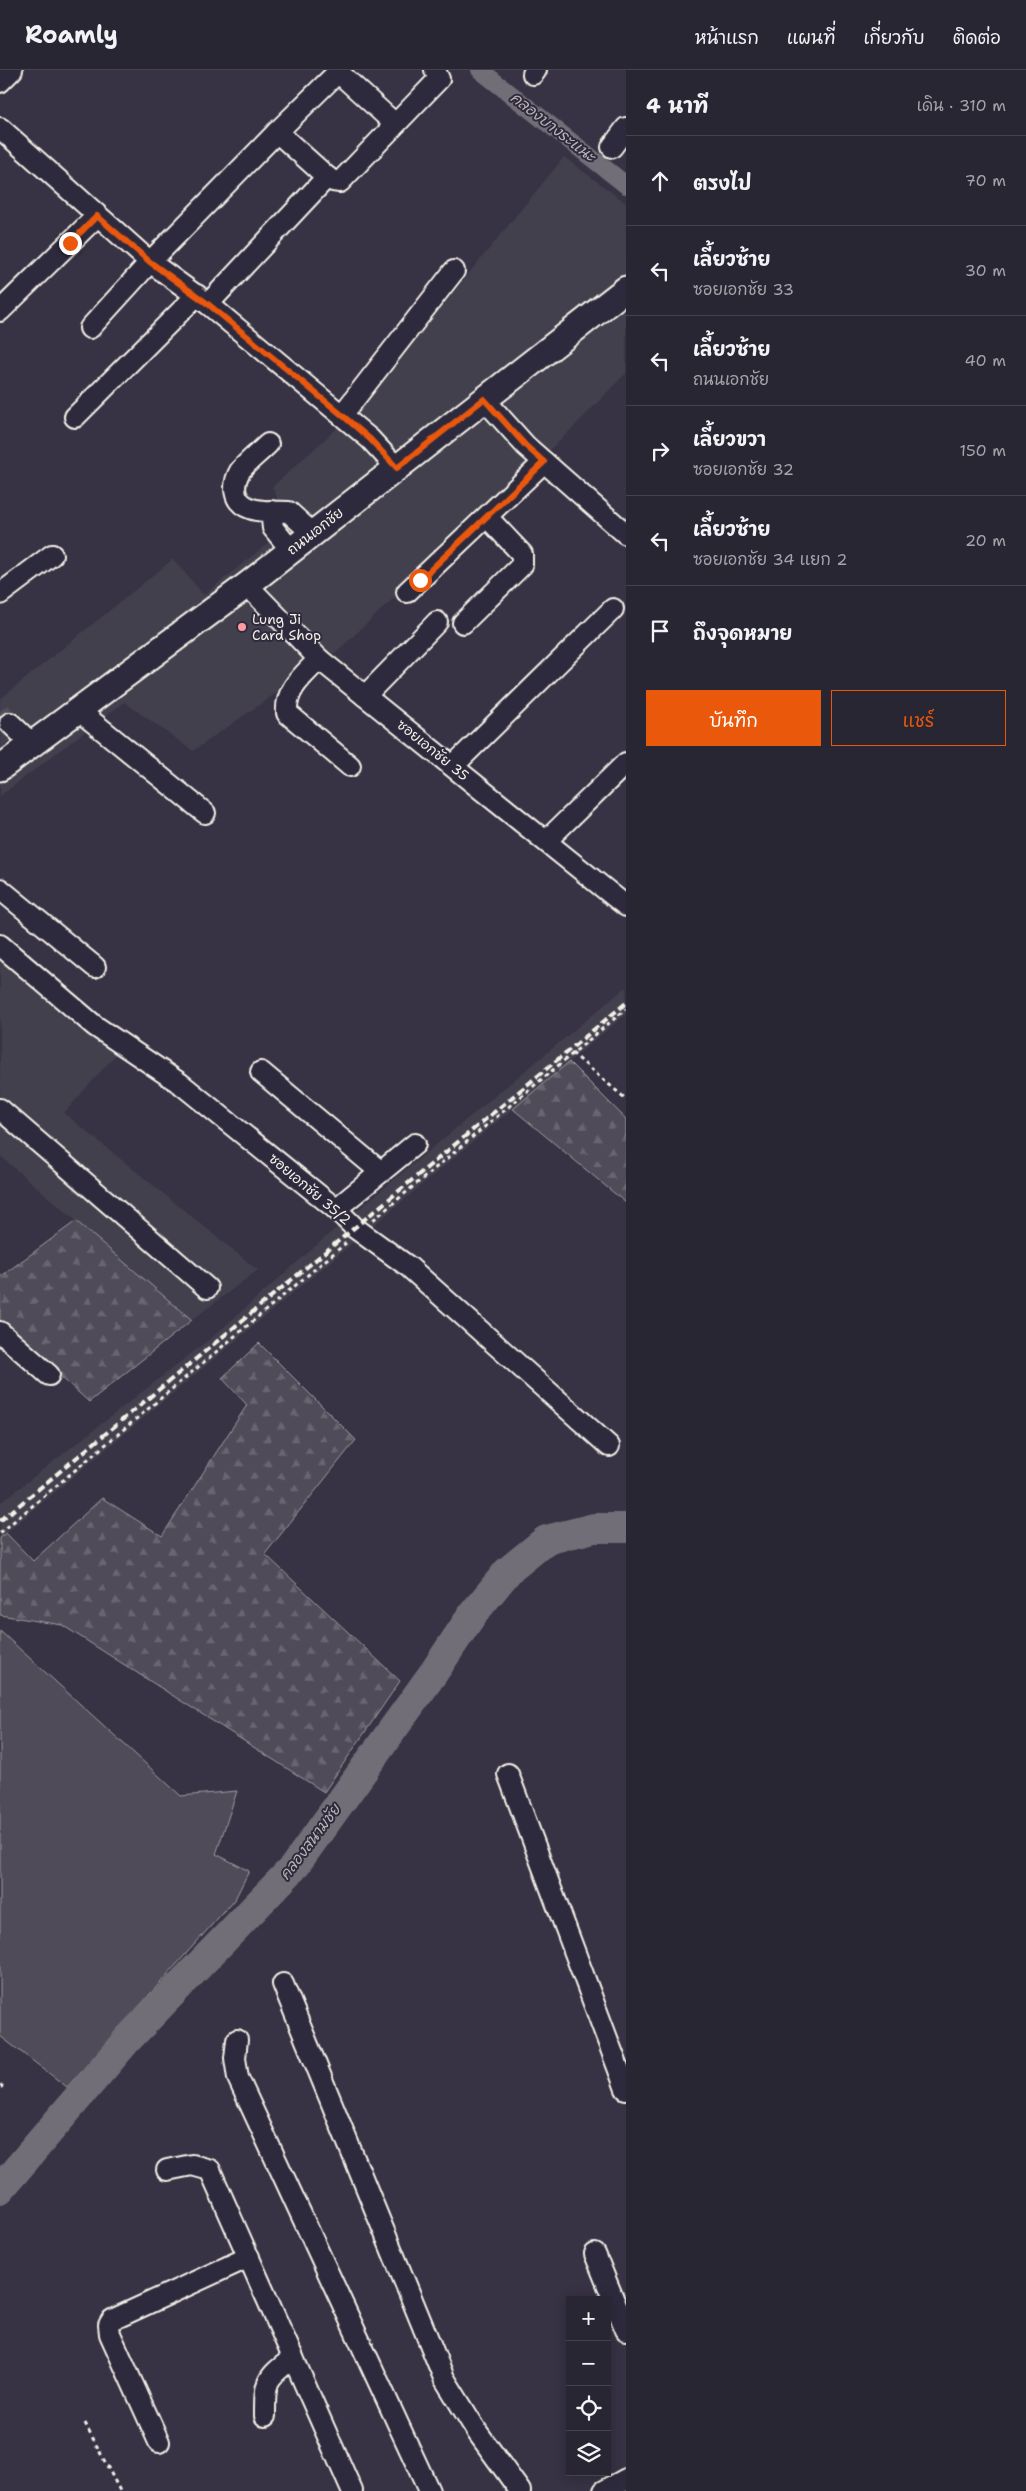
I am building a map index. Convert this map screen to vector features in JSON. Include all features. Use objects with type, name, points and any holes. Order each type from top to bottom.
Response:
[{"type":"main road","name":"ถนนเอกชัย","points":[[0,768],[247,584],[626,289]]},
{"type":"street","points":[[0,82],[12,70]]},
{"type":"street","points":[[277,132],[327,177],[333,181],[340,182],[439,79],[435,70]]},
{"type":"street","points":[[90,328],[150,262],[339,71],[395,124]]},
{"type":"street","points":[[0,128],[150,262],[202,299],[342,415],[370,439],[397,468]]},
{"type":"street","points":[[612,147],[626,128]]},
{"type":"street","points":[[74,417],[202,299],[327,177]]},
{"type":"street","points":[[0,311],[97,216]]},
{"type":"street","points":[[342,415],[454,271]]},
{"type":"street","points":[[484,399],[526,446],[626,534]]},
{"type":"street","points":[[268,444],[239,472],[235,486],[236,498],[244,506],[253,510],[289,512],[312,534]]},
{"type":"street","points":[[407,592],[544,462]]},
{"type":"street","points":[[271,511],[273,528],[291,550]]},
{"type":"street","points":[[463,623],[522,565],[522,554],[487,517]]},
{"type":"street","points":[[0,594],[52,556]]},
{"type":"street","name":"ซอยเอกชัย 35","points":[[247,584],[319,659],[626,906]]},
{"type":"street","points":[[453,766],[613,609]]},
{"type":"street","points":[[365,696],[437,622]]},
{"type":"street","points":[[319,659],[292,688],[286,701],[287,713],[350,766]]},
{"type":"street","points":[[78,710],[205,813]]},
{"type":"street","points":[[10,723],[32,744]]},
{"type":"street","points":[[546,842],[626,763]]},
{"type":"street","points":[[0,889],[95,967]]},
{"type":"street","name":"ซอยเอกชัย 35/2","points":[[0,945],[95,1026],[181,1084],[336,1209],[360,1231],[409,1267],[610,1446]]},
{"type":"street","points":[[261,1072],[381,1172]]},
{"type":"street","points":[[0,1109],[207,1288]]},
{"type":"street","points":[[336,1209],[415,1144]]},
{"type":"street","points":[[0,1332],[49,1375]]},
{"type":"street","points":[[508,1774],[626,2089]]},
{"type":"street","points":[[283,1984],[444,2378],[478,2432],[520,2491]]},
{"type":"street","points":[[237,2040],[235,2058],[238,2078],[429,2491]]},
{"type":"street","points":[[167,2170],[192,2165],[210,2170],[352,2491]]},
{"type":"street","points":[[595,2254],[626,2330]]},
{"type":"street","points":[[159,2442],[116,2350],[109,2325],[112,2320],[249,2258]]},
{"type":"street","points":[[265,2416],[265,2389],[272,2374],[293,2358]]},
{"type":"street","points":[[604,2491],[626,2479]]},
{"type":"path","points":[[0,1532],[626,1009]]},
{"type":"path","points":[[572,1053],[626,1099]]},
{"type":"path","points":[[0,2085],[5,2090]]},
{"type":"path","points":[[85,2423],[120,2491]]},
{"type":"shaded area","points":[[564,157],[626,203],[626,373],[574,427],[340,649],[193,751],[124,702],[0,796],[0,699],[173,559],[204,595],[290,525],[272,487],[358,409]]},
{"type":"shaded area","points":[[0,953],[120,1050],[64,1113],[258,1270],[192,1320],[0,1156]]},
{"type":"shaded area","points":[[626,987],[626,1014],[0,1538],[0,1503],[211,1338],[337,1227]]},
{"type":"green space","points":[[569,1062],[626,1119],[626,1203],[513,1109]]},
{"type":"green space","points":[[76,1221],[192,1320],[89,1402],[0,1322],[0,1277]]},
{"type":"green space","points":[[259,1343],[356,1440],[265,1554],[400,1681],[324,1792],[62,1625],[0,1615],[0,1538],[6,1533],[33,1561],[102,1498],[162,1536],[247,1405],[222,1378]]},
{"type":"green space","points":[[0,1631],[181,1796],[237,1791],[216,1854],[249,1871],[235,1899],[67,2087],[0,2036]]},
{"type":"waterway","name":"คลองบางระแนะ","points":[[480,70],[626,185]]},
{"type":"waterway","name":"คลองสนามชัย","points":[[0,2189],[127,2040],[293,1868],[434,1672],[472,1615],[508,1571],[546,1540],[594,1528],[626,1528]]},
{"type":"tunnel","points":[[0,711],[10,723]]},
{"type":"railway","points":[[0,1521],[626,1003]]},
{"type":"place","name":"Lung Ji Card Shop","points":[[242,627]]},
{"type":"route","points":[[70,243],[97,216],[150,262],[208,304],[342,415],[370,439],[397,468],[484,399],[526,446],[544,462],[420,580]]}]
